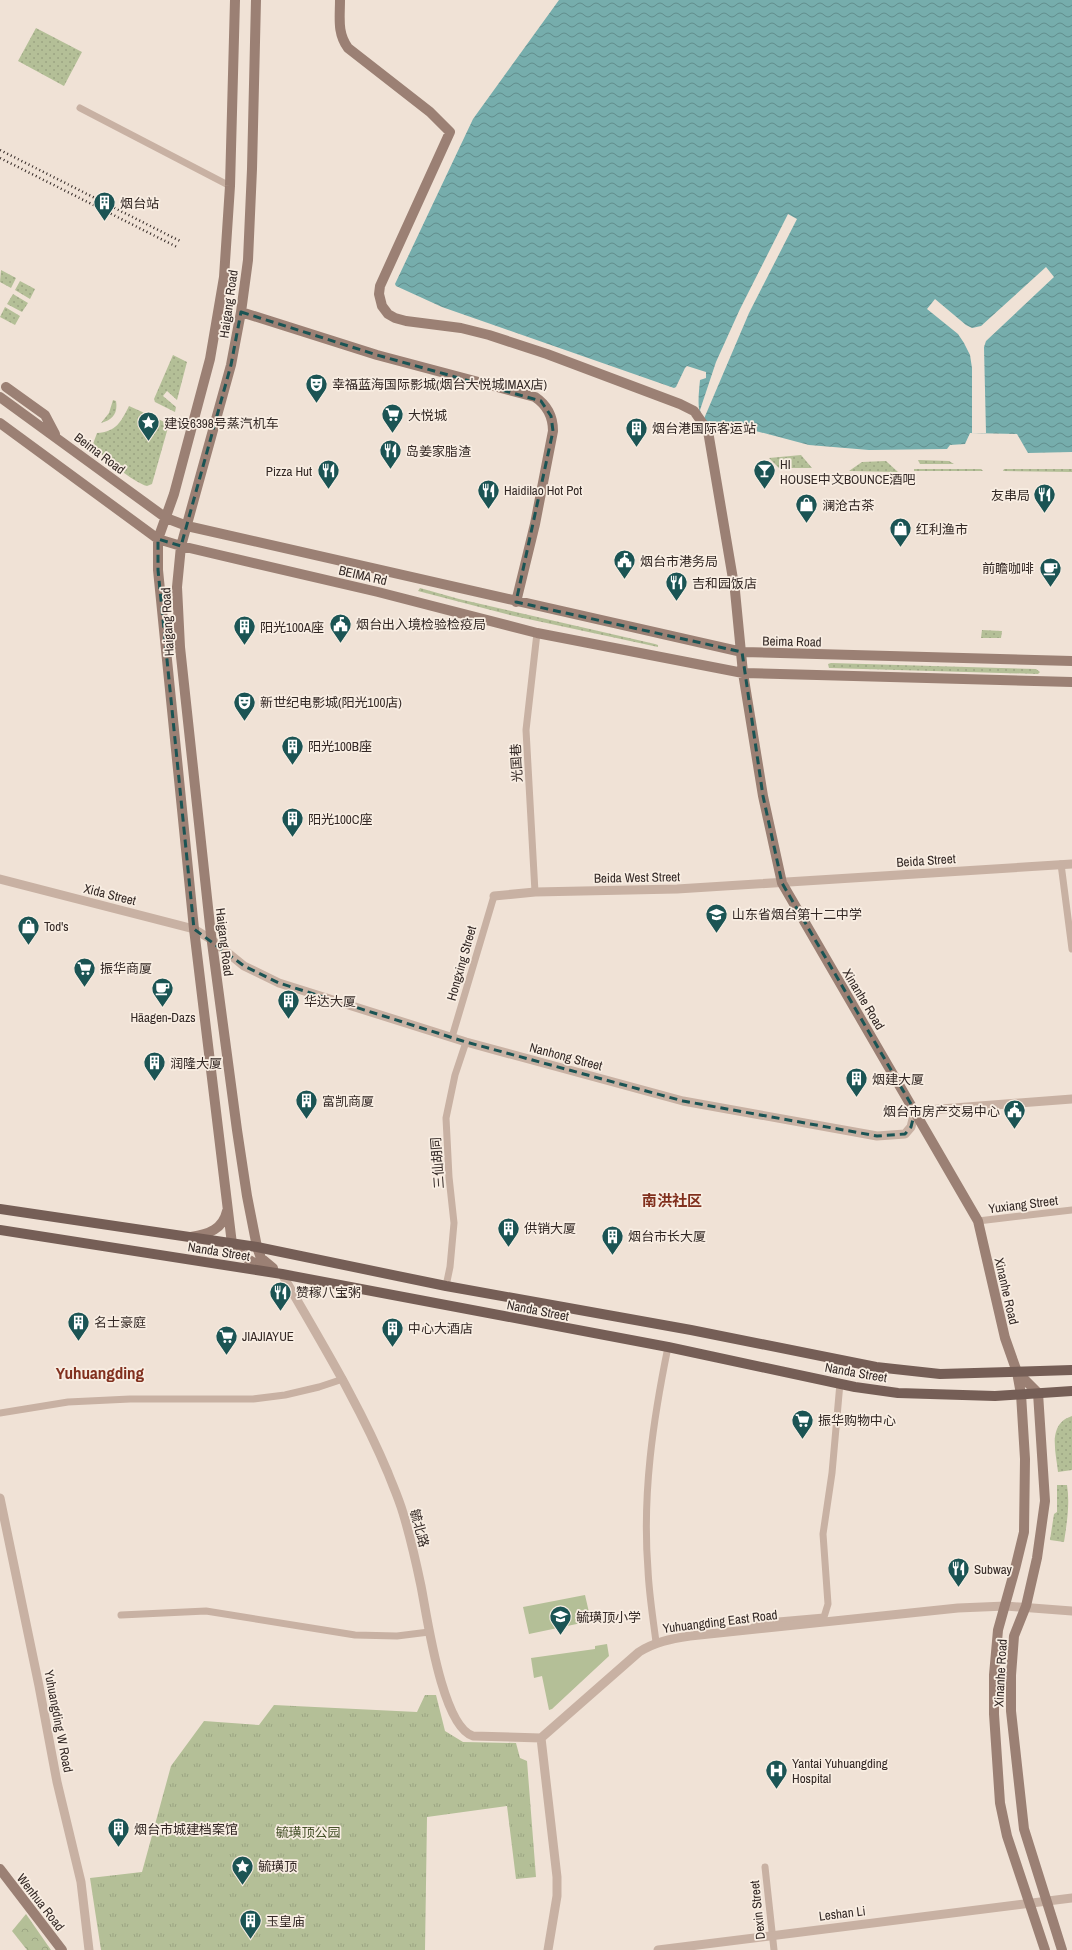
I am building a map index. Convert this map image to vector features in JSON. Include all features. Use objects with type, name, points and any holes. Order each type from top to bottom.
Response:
[{"type":"main road","name":"Haigang Road","points":[[232,1244],[194,929],[158,570],[158,539],[176,487],[213,347],[224,277],[230,186],[235,0]]},
{"type":"main road","name":"Haigang Road","points":[[256,0],[248,260],[241,312],[231,365],[181,546],[177,587],[180,647],[212,940],[241,1160],[257,1247],[261,1258],[268,1266],[282,1274]]},
{"type":"main road","name":"Xinanhe Road","points":[[340,0],[339,28],[341,38],[348,48],[430,112],[450,132],[386,271],[379,294],[382,306],[388,314],[395,318],[474,330],[547,354],[680,404],[694,411],[708,431],[711,441],[735,591],[743,672],[763,796],[782,883],[978,1221],[1005,1338],[1017,1372],[1021,1394],[1025,1459],[1024,1532],[1006,1606],[998,1630],[994,1676],[999,1790],[1007,1836],[1045,1950]]},
{"type":"main road","points":[[241,312],[377,355],[528,395],[541,401],[551,416],[553,430],[535,524],[516,602]]},
{"type":"main road","points":[[6,387],[45,415],[56,436]]},
{"type":"main road","name":"Beima Road","points":[[0,397],[56,436],[166,518],[187,526]]},
{"type":"main road","points":[[0,423],[158,539],[181,546]]},
{"type":"main road","name":"BEIMA Rd","points":[[187,526],[516,602]]},
{"type":"main road","name":"BEIMA Rd","points":[[181,546],[378,592],[538,633]]},
{"type":"main road","name":"Beima Road","points":[[516,602],[742,652],[1072,661]]},
{"type":"main road","points":[[538,633],[743,672],[1072,682]]},
{"type":"main road","points":[[187,1237],[209,1233],[219,1226],[226,1216],[227,1207]]},
{"type":"main road","name":"Nanda Street","points":[[0,1209],[257,1247],[446,1286],[691,1330],[876,1367],[940,1374],[1072,1370]]},
{"type":"main road","name":"Nanda Street","points":[[0,1230],[282,1274],[668,1347],[840,1383],[898,1393],[934,1396],[995,1396],[1072,1391]]},
{"type":"main road","points":[[232,1244],[241,1255],[254,1264],[282,1274]]},
{"type":"main road","name":"Xinanhe Road","points":[[1017,1372],[1038,1393],[1044,1501],[1037,1558],[1026,1606],[1014,1636],[1011,1675],[1011,1711],[1024,1830],[1062,1950]]},
{"type":"main road","name":"Wenhua Road","points":[[0,1869],[62,1950]]},
{"type":"street","points":[[80,108],[230,186]]},
{"type":"street","name":"光国巷","points":[[535,892],[526,730],[538,633]]},
{"type":"street","points":[[1061,864],[1072,949]]},
{"type":"street","name":"Beida Street","points":[[782,883],[1072,864]]},
{"type":"street","name":"Xida Street","points":[[0,879],[194,929],[212,940]]},
{"type":"street","name":"Beida West Street","points":[[494,896],[535,892],[677,889],[782,883]]},
{"type":"street","name":"Hongxing Street","points":[[452,1037],[494,896]]},
{"type":"street","name":"Nanhong Street","points":[[212,940],[244,966],[279,983],[466,1042],[683,1101],[877,1136],[905,1134],[911,1127],[915,1111]]},
{"type":"street","name":"三仙胡同","points":[[446,1286],[450,1267],[454,1223],[449,1176],[446,1118],[455,1075],[466,1042]]},
{"type":"street","points":[[915,1111],[1072,1099]]},
{"type":"street","name":"Yuxiang Street","points":[[978,1221],[1072,1210]]},
{"type":"street","name":"毓北路","points":[[282,1274],[343,1379],[376,1444],[403,1512],[421,1584],[429,1632],[454,1719],[464,1731],[473,1736],[541,1738]]},
{"type":"street","points":[[656,1642],[648,1569],[647,1502],[651,1443],[668,1347]]},
{"type":"street","points":[[0,1413],[68,1402],[130,1399],[253,1399],[292,1393],[319,1387],[343,1379]]},
{"type":"street","points":[[748,1630],[756,1625],[768,1622],[824,1617],[826,1613],[828,1604],[823,1534],[832,1474],[840,1383]]},
{"type":"street","name":"Yuhuangding W Road","points":[[0,1498],[37,1673],[57,1782],[81,1882],[90,1950]]},
{"type":"street","name":"Yuhuangding East Road","points":[[541,1738],[639,1652],[656,1642],[690,1636],[958,1608],[1026,1606],[1072,1611]]},
{"type":"street","points":[[121,1615],[206,1611],[355,1635],[397,1636],[429,1632]]},
{"type":"street","points":[[541,1738],[557,1877],[557,1896],[548,1950]]},
{"type":"street","name":"Dexin Street","points":[[765,1868],[774,1950]]},
{"type":"street","name":"Leshan Li","points":[[658,1950],[1046,1900],[1072,1898]]},
{"type":"highlighted area","points":[[241,312],[377,355],[541,401],[551,416],[553,431],[516,602],[742,652],[763,796],[782,883],[915,1111],[911,1127],[905,1134],[877,1136],[683,1101],[466,1042],[279,983],[244,966],[194,929],[158,570],[158,539],[181,546],[231,365]]},
{"type":"green space","points":[[36,28],[82,52],[64,86],[18,61]]},
{"type":"green space","points":[[1,270],[16,278],[11,288],[0,282]]},
{"type":"green space","points":[[20,281],[35,289],[30,299],[15,290]]},
{"type":"green space","points":[[13,294],[28,303],[22,312],[7,304]]},
{"type":"green space","points":[[5,307],[20,316],[15,325],[0,317]]},
{"type":"green space","points":[[173,355],[187,362],[177,400],[167,391],[163,396],[176,407],[175,412],[155,402],[154,399]]},
{"type":"green space","points":[[113,400],[116,401],[114,415],[109,420],[101,423],[109,413]]},
{"type":"green space","points":[[129,406],[169,424],[152,484],[147,486],[134,480],[117,468],[96,449],[93,444],[97,433],[109,431],[117,425]]},
{"type":"green space","points":[[801,455],[812,468],[779,468],[769,458]]},
{"type":"green space","points":[[918,460],[949,461],[954,464],[920,464]]},
{"type":"green space","points":[[886,461],[898,472],[849,471],[862,462]]},
{"type":"green space","points":[[914,469],[981,469],[983,471],[914,471]]},
{"type":"green space","points":[[1004,469],[1072,469],[1072,472],[1003,471]]},
{"type":"green space","points":[[420,588],[459,599],[655,644],[658,645],[658,647],[514,616],[418,591]]},
{"type":"green space","points":[[982,630],[1002,631],[1001,638],[981,638]]},
{"type":"green space","points":[[828,664],[1036,669],[1040,672],[1038,674],[829,668]]},
{"type":"green space","points":[[1072,1416],[1072,1470],[1058,1472],[1055,1448],[1056,1432],[1059,1425],[1064,1420]]},
{"type":"green space","points":[[1057,1485],[1067,1485],[1068,1492],[1067,1520],[1064,1542],[1050,1540],[1054,1514],[1057,1512]]},
{"type":"green space","points":[[585,1595],[591,1621],[529,1634],[523,1607]]},
{"type":"green space","points":[[607,1644],[609,1656],[552,1709],[549,1710],[542,1676],[534,1678],[531,1658],[595,1649],[595,1646]]},
{"type":"green space","name":"毓璜顶公园","points":[[425,1695],[436,1695],[445,1731],[463,1742],[516,1743],[520,1758],[527,1761],[536,1877],[516,1879],[507,1806],[427,1817],[425,1950],[101,1950],[90,1878],[142,1872],[171,1766],[204,1721],[259,1725],[274,1705],[417,1712]]},
{"type":"green space","points":[[26,1914],[51,1950],[27,1950],[12,1931]]},
{"type":"water","points":[[559,0],[1072,0],[1072,452],[1028,453],[1017,434],[970,433],[965,444],[950,445],[947,449],[869,450],[809,445],[737,426],[707,425],[703,421],[699,410],[700,380],[706,378],[706,372],[687,366],[676,387],[674,388],[442,307],[396,286],[395,284],[473,119]]},
{"type":"pier","points":[[788,214],[797,219],[749,313],[703,421],[700,410],[716,362],[740,309]]},
{"type":"pier","points":[[1046,267],[1054,277],[986,341],[984,347],[986,433],[972,433],[972,368],[970,355],[958,334],[927,309],[935,299],[966,325],[972,328],[981,326]]},
{"type":"railway","points":[[0,150],[180,241]]},
{"type":"railway","points":[[0,158],[177,247]]},
{"type":"place","name":"烟台站","points":[[104,222]]},
{"type":"place","name":"幸福蓝海国际影城(烟台大悦城IMAX店)","points":[[316,404]]},
{"type":"place","name":"大悦城","points":[[393,434]]},
{"type":"place","name":"建设6398号蒸汽机车","points":[[149,442]]},
{"type":"place","name":"烟台港国际客运站","points":[[637,448]]},
{"type":"place","name":"岛姜家脂渣","points":[[391,470]]},
{"type":"place","name":"Pizza Hut","points":[[328,490]]},
{"type":"place","name":"HI HOUSE中文BOUNCE酒吧","points":[[764,490]]},
{"type":"place","name":"Haidilao Hot Pot","points":[[489,510]]},
{"type":"place","name":"友串局","points":[[1045,514]]},
{"type":"place","name":"澜沧古茶","points":[[806,524]]},
{"type":"place","name":"红利渔市","points":[[900,548]]},
{"type":"place","name":"烟台市港务局","points":[[625,580]]},
{"type":"place","name":"前瞻咖啡","points":[[1050,588]]},
{"type":"place","name":"吉和园饭店","points":[[676,602]]},
{"type":"place","name":"烟台出入境检验检疫局","points":[[341,644]]},
{"type":"place","name":"阳光100A座","points":[[245,646]]},
{"type":"place","name":"新世纪电影城(阳光100店)","points":[[245,722]]},
{"type":"place","name":"阳光100B座","points":[[293,766]]},
{"type":"place","name":"阳光100C座","points":[[292,838]]},
{"type":"place","name":"山东省烟台第十二中学","points":[[716,934]]},
{"type":"place","name":"Tod's","points":[[29,946]]},
{"type":"place","name":"振华商厦","points":[[84,988]]},
{"type":"place","name":"Häagen-Dazs","points":[[163,1008]]},
{"type":"place","name":"华达大厦","points":[[289,1020]]},
{"type":"place","name":"润隆大厦","points":[[155,1082]]},
{"type":"place","name":"烟建大厦","points":[[856,1098]]},
{"type":"place","name":"富凯商厦","points":[[307,1120]]},
{"type":"place","name":"烟台市房产交易中心","points":[[1015,1130]]},
{"type":"place","name":"供销大厦","points":[[508,1248]]},
{"type":"place","name":"烟台市长大厦","points":[[612,1256]]},
{"type":"place","name":"赞稼八宝粥","points":[[280,1312]]},
{"type":"place","name":"名士豪庭","points":[[79,1342]]},
{"type":"place","name":"中心大酒店","points":[[392,1348]]},
{"type":"place","name":"JIAJIAYUE","points":[[226,1356]]},
{"type":"place","name":"振华购物中心","points":[[802,1440]]},
{"type":"place","name":"Subway","points":[[959,1588]]},
{"type":"place","name":"毓璜顶小学","points":[[560,1636]]},
{"type":"place","name":"Yantai Yuhuangding Hospital","points":[[776,1790]]},
{"type":"place","name":"烟台市城建档案馆","points":[[119,1848]]},
{"type":"place","name":"毓璜顶","points":[[242,1886]]},
{"type":"place","name":"玉皇庙","points":[[250,1940]]},
{"type":"district","name":"南洪社区","points":[[672,1201]]},
{"type":"district","name":"Yuhuangding","points":[[100,1373]]}]
